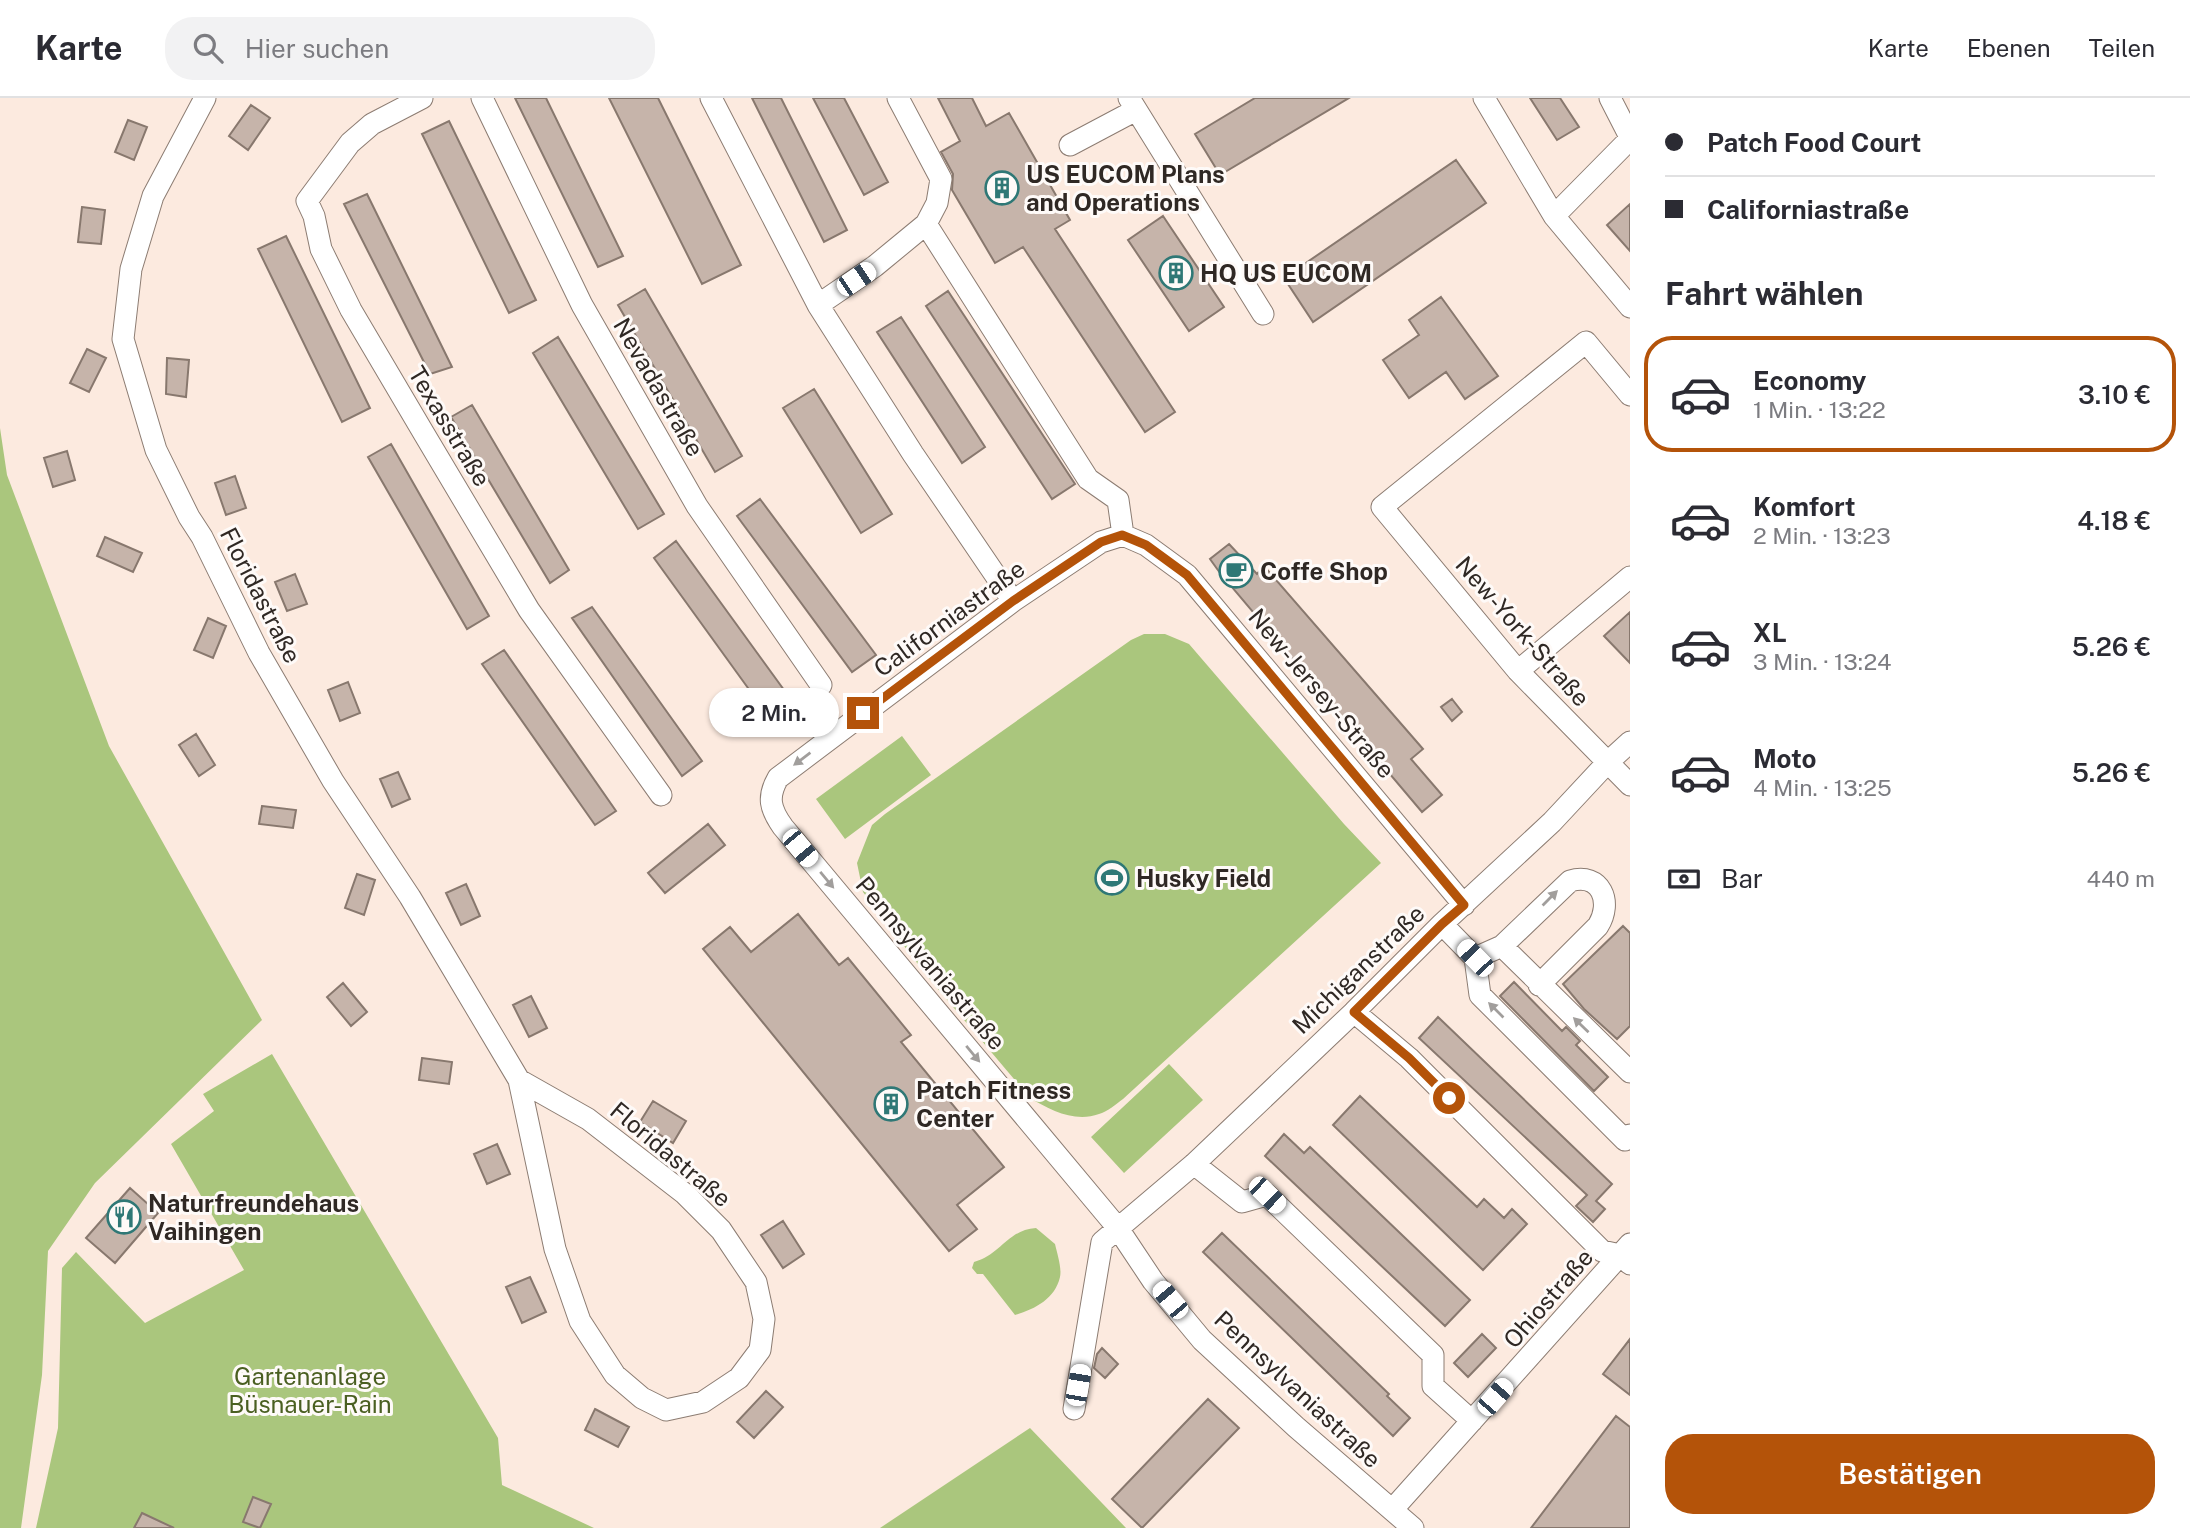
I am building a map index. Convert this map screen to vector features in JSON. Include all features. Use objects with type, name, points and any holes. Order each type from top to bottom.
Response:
[{"type":"street","name":"Floridastraße","points":[[205,98],[153,196],[131,269],[122,340],[156,450],[259,653],[333,781],[410,897],[519,1080],[555,1249],[580,1321],[615,1375],[642,1398],[666,1410],[703,1402],[739,1378],[760,1350],[764,1319],[756,1282],[721,1230],[685,1194],[588,1119],[519,1080]]},
{"type":"street","name":"Texasstraße","points":[[422,98],[372,124],[350,144],[307,201],[314,216],[321,248],[351,310],[529,610],[661,795]]},
{"type":"street","name":"Nevadastraße","points":[[482,98],[582,305],[697,506],[821,685]]},
{"type":"street","points":[[711,98],[818,305],[913,454],[1013,601]]},
{"type":"street","points":[[818,305],[875,266],[926,224],[937,203],[941,179],[898,98]]},
{"type":"street","points":[[1484,98],[1554,216],[1630,307]]},
{"type":"street","points":[[1554,216],[1630,138],[1610,98]]},
{"type":"street","points":[[1070,145],[1132,104],[1263,314]]},
{"type":"street","points":[[926,224],[1088,479],[1118,500],[1122,535]]},
{"type":"street","name":"New-York-Straße","points":[[1630,395],[1586,342],[1382,507],[1518,671],[1630,785]]},
{"type":"street","name":"Californiastraße","points":[[778,778],[1013,601],[1101,542],[1122,535]]},
{"type":"street","name":"New-Jersey-Straße","points":[[1122,535],[1146,545],[1187,575],[1464,905]]},
{"type":"street","points":[[1518,671],[1630,577]]},
{"type":"street","name":"Michiganstraße","points":[[1074,1409],[1102,1242],[1194,1164],[1442,924],[1552,822],[1630,742]]},
{"type":"street","name":"Pennsylvaniastraße","points":[[778,778],[771,792],[770,804],[783,827],[1117,1227],[1153,1281],[1202,1340],[1296,1427],[1413,1528]]},
{"type":"street","points":[[1475,958],[1502,946],[1570,881],[1590,879],[1600,889],[1605,902],[1605,915],[1598,926],[1539,985]]},
{"type":"street","points":[[1442,924],[1475,958],[1480,995],[1625,1140],[1630,1135]]},
{"type":"street","points":[[1502,946],[1630,1072]]},
{"type":"street","points":[[1354,1012],[1409,1058],[1602,1251],[1627,1254]]},
{"type":"street","points":[[1194,1164],[1241,1202],[1267,1195],[1433,1355],[1433,1386],[1472,1421]]},
{"type":"street","name":"Ohiostraße","points":[[1392,1510],[1627,1254]]},
{"type":"green space","points":[[0,428],[7,475],[109,746],[262,1020],[95,1183],[48,1251],[42,1375],[21,1528],[0,1528]]},
{"type":"green space","name":"Husky Field","points":[[1144,634],[1165,634],[1189,644],[1344,824],[1381,863],[1123,1099],[1102,1113],[1072,1116],[1054,1111],[1030,1098],[927,976],[863,892],[857,863],[872,825],[885,814],[1131,640]]},
{"type":"green space","points":[[902,736],[931,775],[845,839],[816,799]]},
{"type":"green space","name":"Gartenanlage Büsnauer-Rain","points":[[272,1054],[498,1438],[502,1485],[594,1528],[36,1528],[58,1428],[62,1268],[76,1252],[145,1323],[244,1270],[171,1144],[214,1111],[203,1094]]},
{"type":"green space","points":[[1169,1064],[1203,1100],[1124,1173],[1091,1137]]},
{"type":"green space","points":[[1036,1228],[1055,1244],[1060,1277],[1049,1297],[1030,1310],[1015,1315],[983,1274],[977,1274],[972,1268],[974,1262],[991,1254],[1018,1233]]},
{"type":"green space","points":[[1030,1428],[1126,1528],[880,1528]]},
{"type":"building","points":[[515,98],[546,98],[623,256],[598,267]]},
{"type":"building","points":[[609,98],[658,98],[741,265],[702,284]]},
{"type":"building","points":[[752,98],[781,98],[847,230],[824,242]]},
{"type":"building","points":[[813,98],[844,98],[888,182],[864,195]]},
{"type":"building","points":[[938,98],[972,98],[986,126],[1009,113],[1070,220],[1055,229],[1175,412],[1145,432],[1023,247],[995,263],[952,190],[953,174],[941,152],[960,141]]},
{"type":"building","points":[[1255,98],[1349,98],[1220,175],[1195,134]]},
{"type":"building","points":[[1530,98],[1560,98],[1579,127],[1557,140]]},
{"type":"building","points":[[251,105],[270,118],[248,150],[229,136]]},
{"type":"building","points":[[128,120],[147,127],[134,160],[115,152]]},
{"type":"building","points":[[449,121],[536,300],[509,313],[422,134]]},
{"type":"building","points":[[1456,160],[1486,203],[1313,322],[1284,278]]},
{"type":"building","points":[[367,194],[452,367],[430,374],[344,204]]},
{"type":"building","points":[[1630,204],[1630,251],[1607,225]]},
{"type":"building","points":[[82,207],[105,210],[101,244],[78,242]]},
{"type":"building","name":"HQ US EUCOM","points":[[1163,216],[1224,307],[1189,331],[1128,240]]},
{"type":"building","points":[[286,236],[370,408],[342,422],[258,249]]},
{"type":"building","points":[[645,289],[742,456],[715,472],[618,305]]},
{"type":"building","points":[[948,291],[1075,484],[1052,499],[926,306]]},
{"type":"building","points":[[1441,297],[1498,376],[1465,399],[1446,372],[1409,398],[1383,360],[1419,335],[1409,320]]},
{"type":"building","points":[[901,317],[985,447],[962,463],[877,332]]},
{"type":"building","points":[[558,337],[664,514],[638,529],[533,353]]},
{"type":"building","points":[[87,349],[106,358],[89,392],[70,383]]},
{"type":"building","points":[[167,358],[189,360],[186,397],[166,394]]},
{"type":"building","points":[[814,389],[892,514],[861,533],[783,408]]},
{"type":"building","points":[[472,405],[569,570],[550,583],[451,417]]},
{"type":"building","points":[[391,444],[489,616],[467,629],[368,457]]},
{"type":"building","points":[[67,451],[75,480],[53,487],[44,458]]},
{"type":"building","points":[[235,476],[246,508],[226,515],[215,483]]},
{"type":"building","points":[[760,499],[876,655],[852,672],[737,516]]},
{"type":"building","points":[[105,537],[142,553],[133,572],[97,556]]},
{"type":"building","points":[[676,541],[792,701],[769,717],[654,558]]},
{"type":"building","points":[[1229,544],[1257,574],[1264,566],[1423,749],[1411,759],[1442,795],[1422,812],[1220,573],[1210,559]]},
{"type":"building","points":[[295,574],[307,604],[287,611],[275,582]]},
{"type":"building","points":[[592,607],[702,761],[682,776],[572,618]]},
{"type":"building","points":[[1630,612],[1630,663],[1604,636]]},
{"type":"building","points":[[208,618],[226,626],[213,658],[194,650]]},
{"type":"building","points":[[504,650],[616,811],[595,825],[482,664]]},
{"type":"building","points":[[348,682],[360,713],[340,721],[328,690]]},
{"type":"building","points":[[1452,699],[1462,712],[1452,721],[1441,707]]},
{"type":"building","points":[[196,734],[215,765],[199,776],[179,745]]},
{"type":"building","points":[[398,772],[410,799],[392,807],[380,779]]},
{"type":"building","points":[[262,806],[296,810],[293,828],[259,824]]},
{"type":"building","points":[[708,824],[725,845],[665,893],[648,873]]},
{"type":"building","points":[[357,874],[375,880],[364,915],[345,908]]},
{"type":"building","points":[[466,884],[480,916],[461,925],[446,893]]},
{"type":"building","name":"Patch Fitness Center","points":[[798,914],[839,965],[848,958],[911,1035],[901,1042],[1004,1167],[957,1205],[977,1229],[949,1251],[703,949],[730,927],[751,952]]},
{"type":"building","points":[[1623,926],[1630,933],[1630,1026],[1617,1039],[1584,1009],[1563,984]]},
{"type":"building","points":[[1514,982],[1562,1031],[1566,1027],[1580,1041],[1576,1045],[1608,1077],[1594,1091],[1500,996]]},
{"type":"building","points":[[343,983],[367,1012],[351,1026],[327,997]]},
{"type":"building","points":[[531,996],[547,1028],[529,1037],[513,1005]]},
{"type":"building","points":[[1438,1017],[1612,1184],[1596,1201],[1605,1209],[1593,1222],[1576,1206],[1587,1195],[1419,1038]]},
{"type":"building","points":[[422,1058],[452,1062],[449,1084],[419,1080]]},
{"type":"building","points":[[1360,1096],[1477,1207],[1484,1199],[1504,1218],[1512,1209],[1527,1224],[1483,1270],[1333,1125]]},
{"type":"building","points":[[653,1101],[686,1121],[673,1143],[640,1122]]},
{"type":"building","points":[[1284,1134],[1304,1153],[1310,1147],[1470,1300],[1445,1326],[1265,1156]]},
{"type":"building","points":[[497,1144],[510,1174],[487,1184],[474,1154]]},
{"type":"building","points":[[130,1188],[158,1213],[115,1263],[86,1238]]},
{"type":"building","points":[[783,1221],[804,1254],[783,1268],[761,1235]]},
{"type":"building","points":[[1222,1233],[1389,1394],[1387,1396],[1410,1418],[1393,1436],[1203,1252]]},
{"type":"building","points":[[530,1277],[546,1312],[522,1323],[506,1287]]},
{"type":"building","points":[[1482,1334],[1496,1348],[1468,1377],[1454,1363]]},
{"type":"building","points":[[1630,1339],[1630,1395],[1603,1374]]},
{"type":"building","points":[[1102,1348],[1118,1364],[1105,1378],[1094,1368],[1097,1354]]},
{"type":"building","points":[[766,1391],[783,1407],[754,1438],[737,1422]]},
{"type":"building","points":[[1208,1399],[1239,1428],[1142,1528],[1112,1499]]},
{"type":"building","points":[[595,1409],[629,1427],[618,1447],[585,1430]]},
{"type":"building","points":[[1616,1416],[1630,1427],[1630,1528],[1531,1528]]},
{"type":"building","points":[[253,1497],[271,1504],[260,1528],[243,1522]]},
{"type":"building","points":[[142,1513],[174,1528],[134,1528]]},
{"type":"place","name":"US EUCOM Plans and Operations","points":[[1002,188]]},
{"type":"place","name":"HQ US EUCOM","points":[[1176,273]]},
{"type":"place","name":"Coffe Shop","points":[[1236,571]]},
{"type":"place","name":"Husky Field","points":[[1112,878]]},
{"type":"place","name":"Patch Fitness Center","points":[[891,1104]]},
{"type":"place","name":"Naturfreundehaus Vaihingen","points":[[124,1217]]},
{"type":"route","points":[[863,713],[1013,601],[1101,542],[1122,535],[1146,545],[1187,575],[1464,905],[1354,1012],[1409,1058],[1449,1098]]}]
